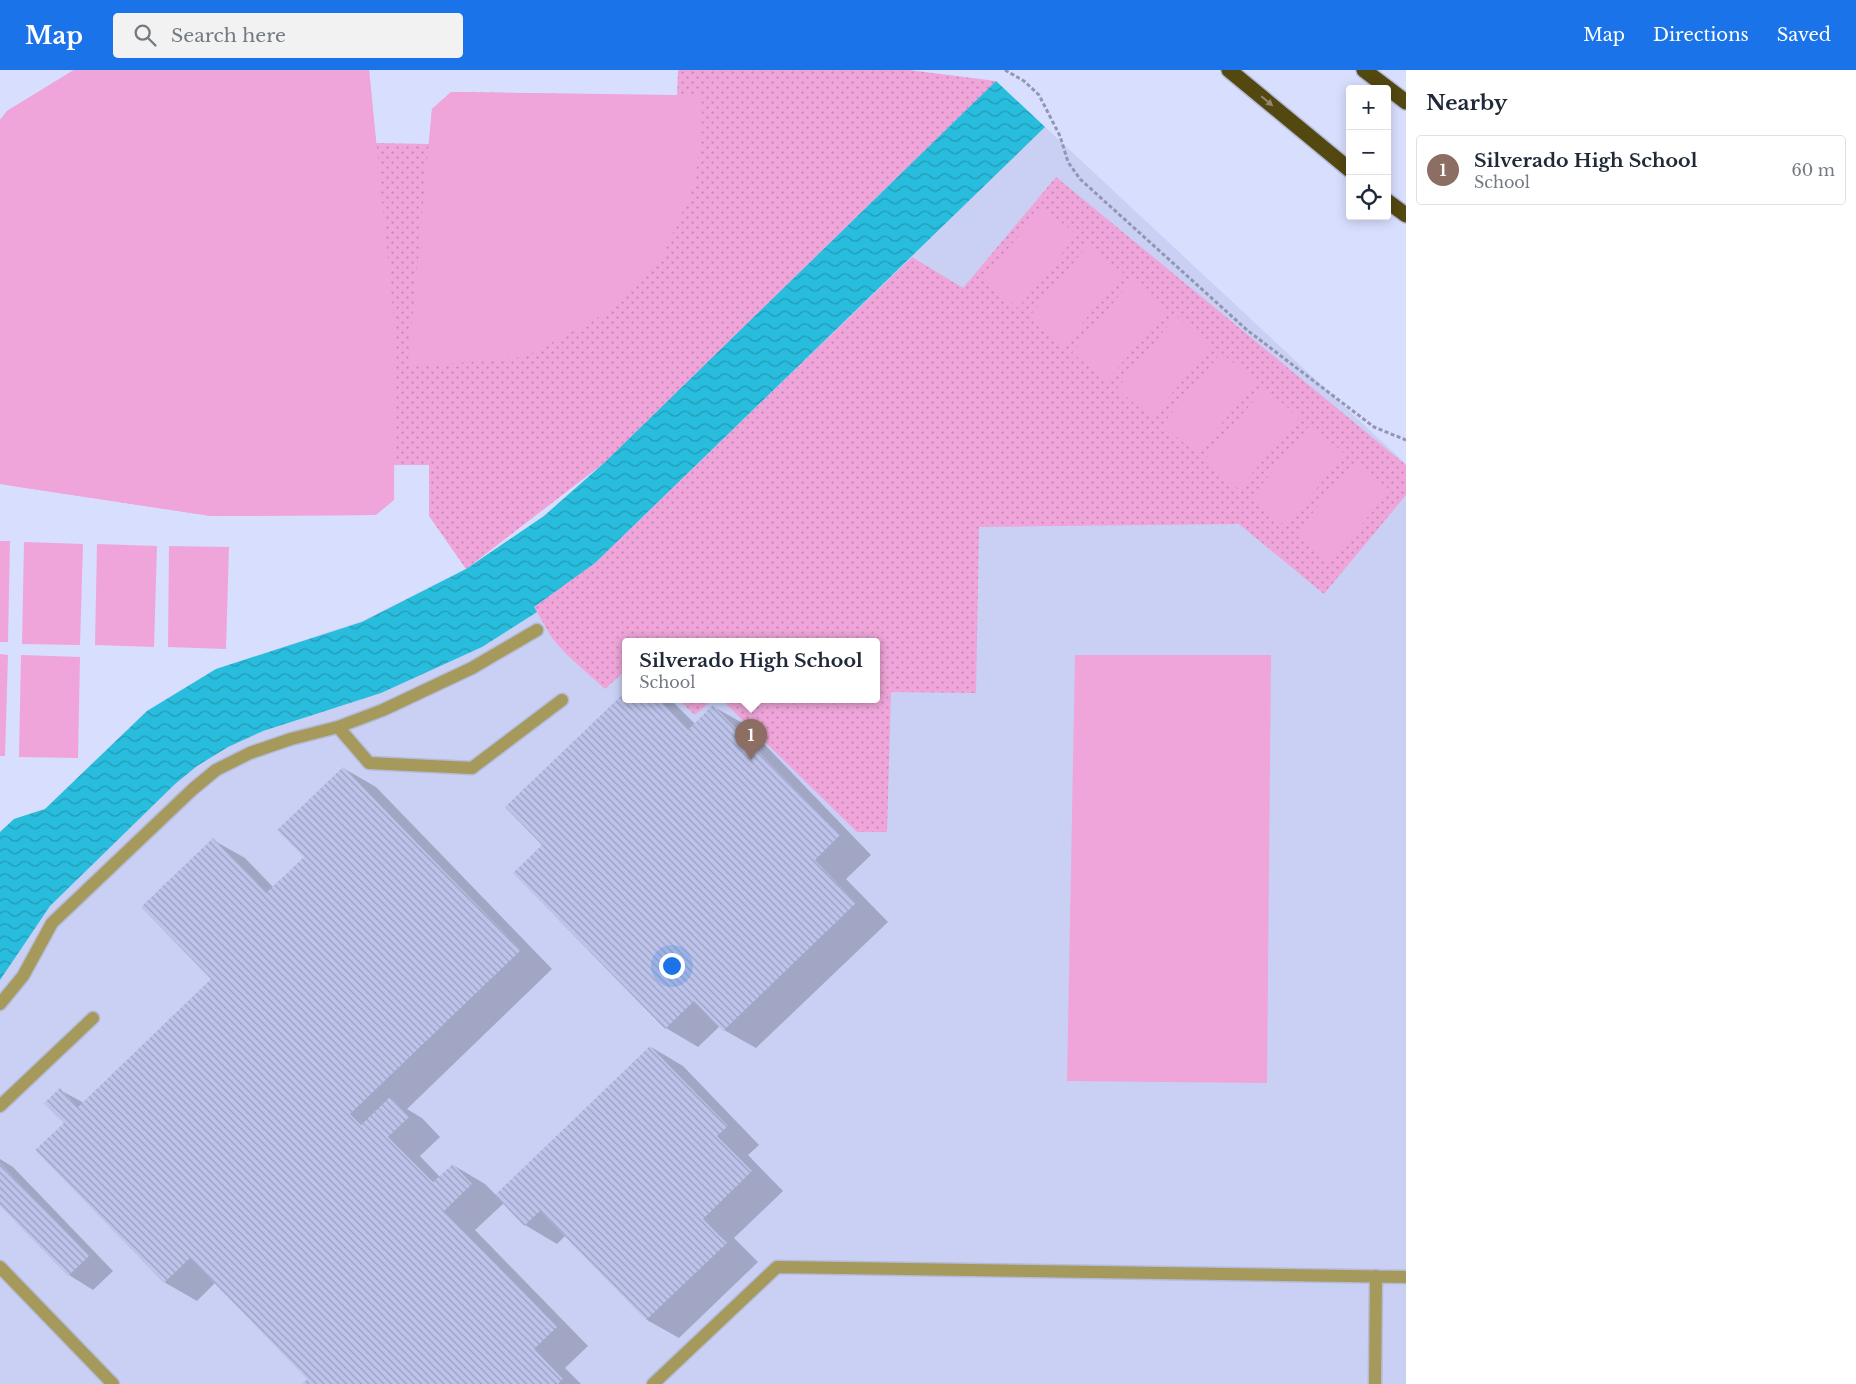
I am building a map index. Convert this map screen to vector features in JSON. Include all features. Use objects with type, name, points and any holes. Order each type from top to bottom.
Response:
[{"type":"highway","points":[[1229,70],[1346,167]]},
{"type":"highway","points":[[1364,70],[1406,102]]},
{"type":"highway","points":[[1391,204],[1406,215]]},
{"type":"lane","points":[[0,1004],[23,976],[52,923],[193,789],[216,770],[250,753],[292,739],[338,727],[383,710],[472,668],[537,630]]},
{"type":"lane","points":[[338,727],[369,763],[472,768],[562,700]]},
{"type":"lane","points":[[0,1106],[93,1018]]},
{"type":"lane","points":[[0,1267],[113,1384]]},
{"type":"lane","points":[[653,1384],[777,1267],[1406,1277]]},
{"type":"lane","points":[[1375,1384],[1376,1276]]},
{"type":"path","points":[[1005,70],[1024,81],[1039,95],[1060,136],[1068,162],[1080,179],[1247,330],[1374,427],[1406,440]]},
{"type":"shaded area","points":[[74,70],[369,70],[376,143],[429,144],[432,109],[451,92],[677,95],[678,70],[909,70],[996,81],[604,463],[466,569],[429,516],[429,465],[394,465],[376,515],[211,516],[0,484],[0,120],[7,111]]},
{"type":"shaded area","points":[[74,70],[369,70],[395,330],[394,500],[376,515],[211,516],[0,484],[0,120],[7,111]]},
{"type":"shaded area","points":[[996,81],[1406,464],[1406,1384],[0,1384],[0,832],[14,819],[45,809],[147,711],[216,669],[362,621],[466,569],[544,516],[604,463]]},
{"type":"shaded area","points":[[451,92],[702,96],[702,131],[694,187],[660,261],[601,316],[525,357],[447,364],[408,364],[432,109]]},
{"type":"shaded area","points":[[1056,177],[1406,465],[1406,495],[1324,594],[1239,524],[979,527],[976,693],[891,692],[887,832],[857,832],[725,703],[880,703],[880,638],[622,638],[622,674],[605,689],[566,654],[552,638],[534,607],[595,563],[912,257],[963,288]]},
{"type":"shaded area","points":[[1042,207],[1077,235],[1018,308],[983,279]]},
{"type":"shaded area","points":[[1088,245],[1123,273],[1064,346],[1029,317]]},
{"type":"shaded area","points":[[1132,280],[1167,309],[1107,381],[1072,353]]},
{"type":"shaded area","points":[[1176,316],[1211,345],[1152,418],[1117,389]]},
{"type":"shaded area","points":[[1221,353],[1256,381],[1197,454],[1162,425]]},
{"type":"shaded area","points":[[1264,388],[1299,417],[1239,489],[1204,461]]},
{"type":"shaded area","points":[[1310,425],[1345,454],[1286,526],[1251,498]]},
{"type":"shaded area","points":[[1355,462],[1390,490],[1330,563],[1295,534]]},
{"type":"shaded area","points":[[0,541],[10,541],[8,642],[0,642]]},
{"type":"shaded area","points":[[24,542],[83,544],[80,645],[22,644]]},
{"type":"shaded area","points":[[97,544],[157,546],[154,647],[95,645]]},
{"type":"shaded area","points":[[169,546],[229,547],[226,649],[168,647]]},
{"type":"shaded area","points":[[0,654],[8,655],[5,756],[0,756]]},
{"type":"shaded area","points":[[21,655],[80,657],[78,758],[19,757]]},
{"type":"shaded area","points":[[1075,655],[1271,655],[1267,1083],[1067,1081]]},
{"type":"shaded area","points":[[682,703],[708,703],[695,715]]},
{"type":"water","points":[[996,81],[1045,127],[595,563],[534,607],[537,612],[482,647],[381,693],[263,731],[228,747],[197,766],[175,784],[50,906],[0,980],[0,832],[14,819],[45,809],[147,711],[216,669],[362,622],[466,569],[544,516],[604,463]]},
{"type":"building","points":[[622,695],[622,703],[662,703],[688,730],[713,705],[840,835],[815,860],[856,903],[723,1031],[694,1001],[665,1029],[513,873],[542,845],[505,807]]},
{"type":"building","points":[[343,767],[521,950],[350,1114],[361,1125],[390,1097],[409,1117],[388,1137],[433,1182],[453,1164],[472,1184],[444,1211],[557,1327],[534,1349],[563,1379],[558,1384],[302,1384],[307,1379],[190,1258],[164,1283],[35,1150],[64,1123],[44,1103],[60,1088],[78,1107],[211,979],[141,907],[213,838],[266,893],[304,857],[277,830]]},
{"type":"building","points":[[650,1046],[728,1126],[717,1136],[752,1171],[703,1219],[727,1243],[646,1320],[540,1211],[524,1226],[495,1195]]},
{"type":"building","points":[[0,1163],[89,1256],[68,1276],[0,1206]]},
{"type":"place","name":"Silverado High School","points":[[751,760]]}]
